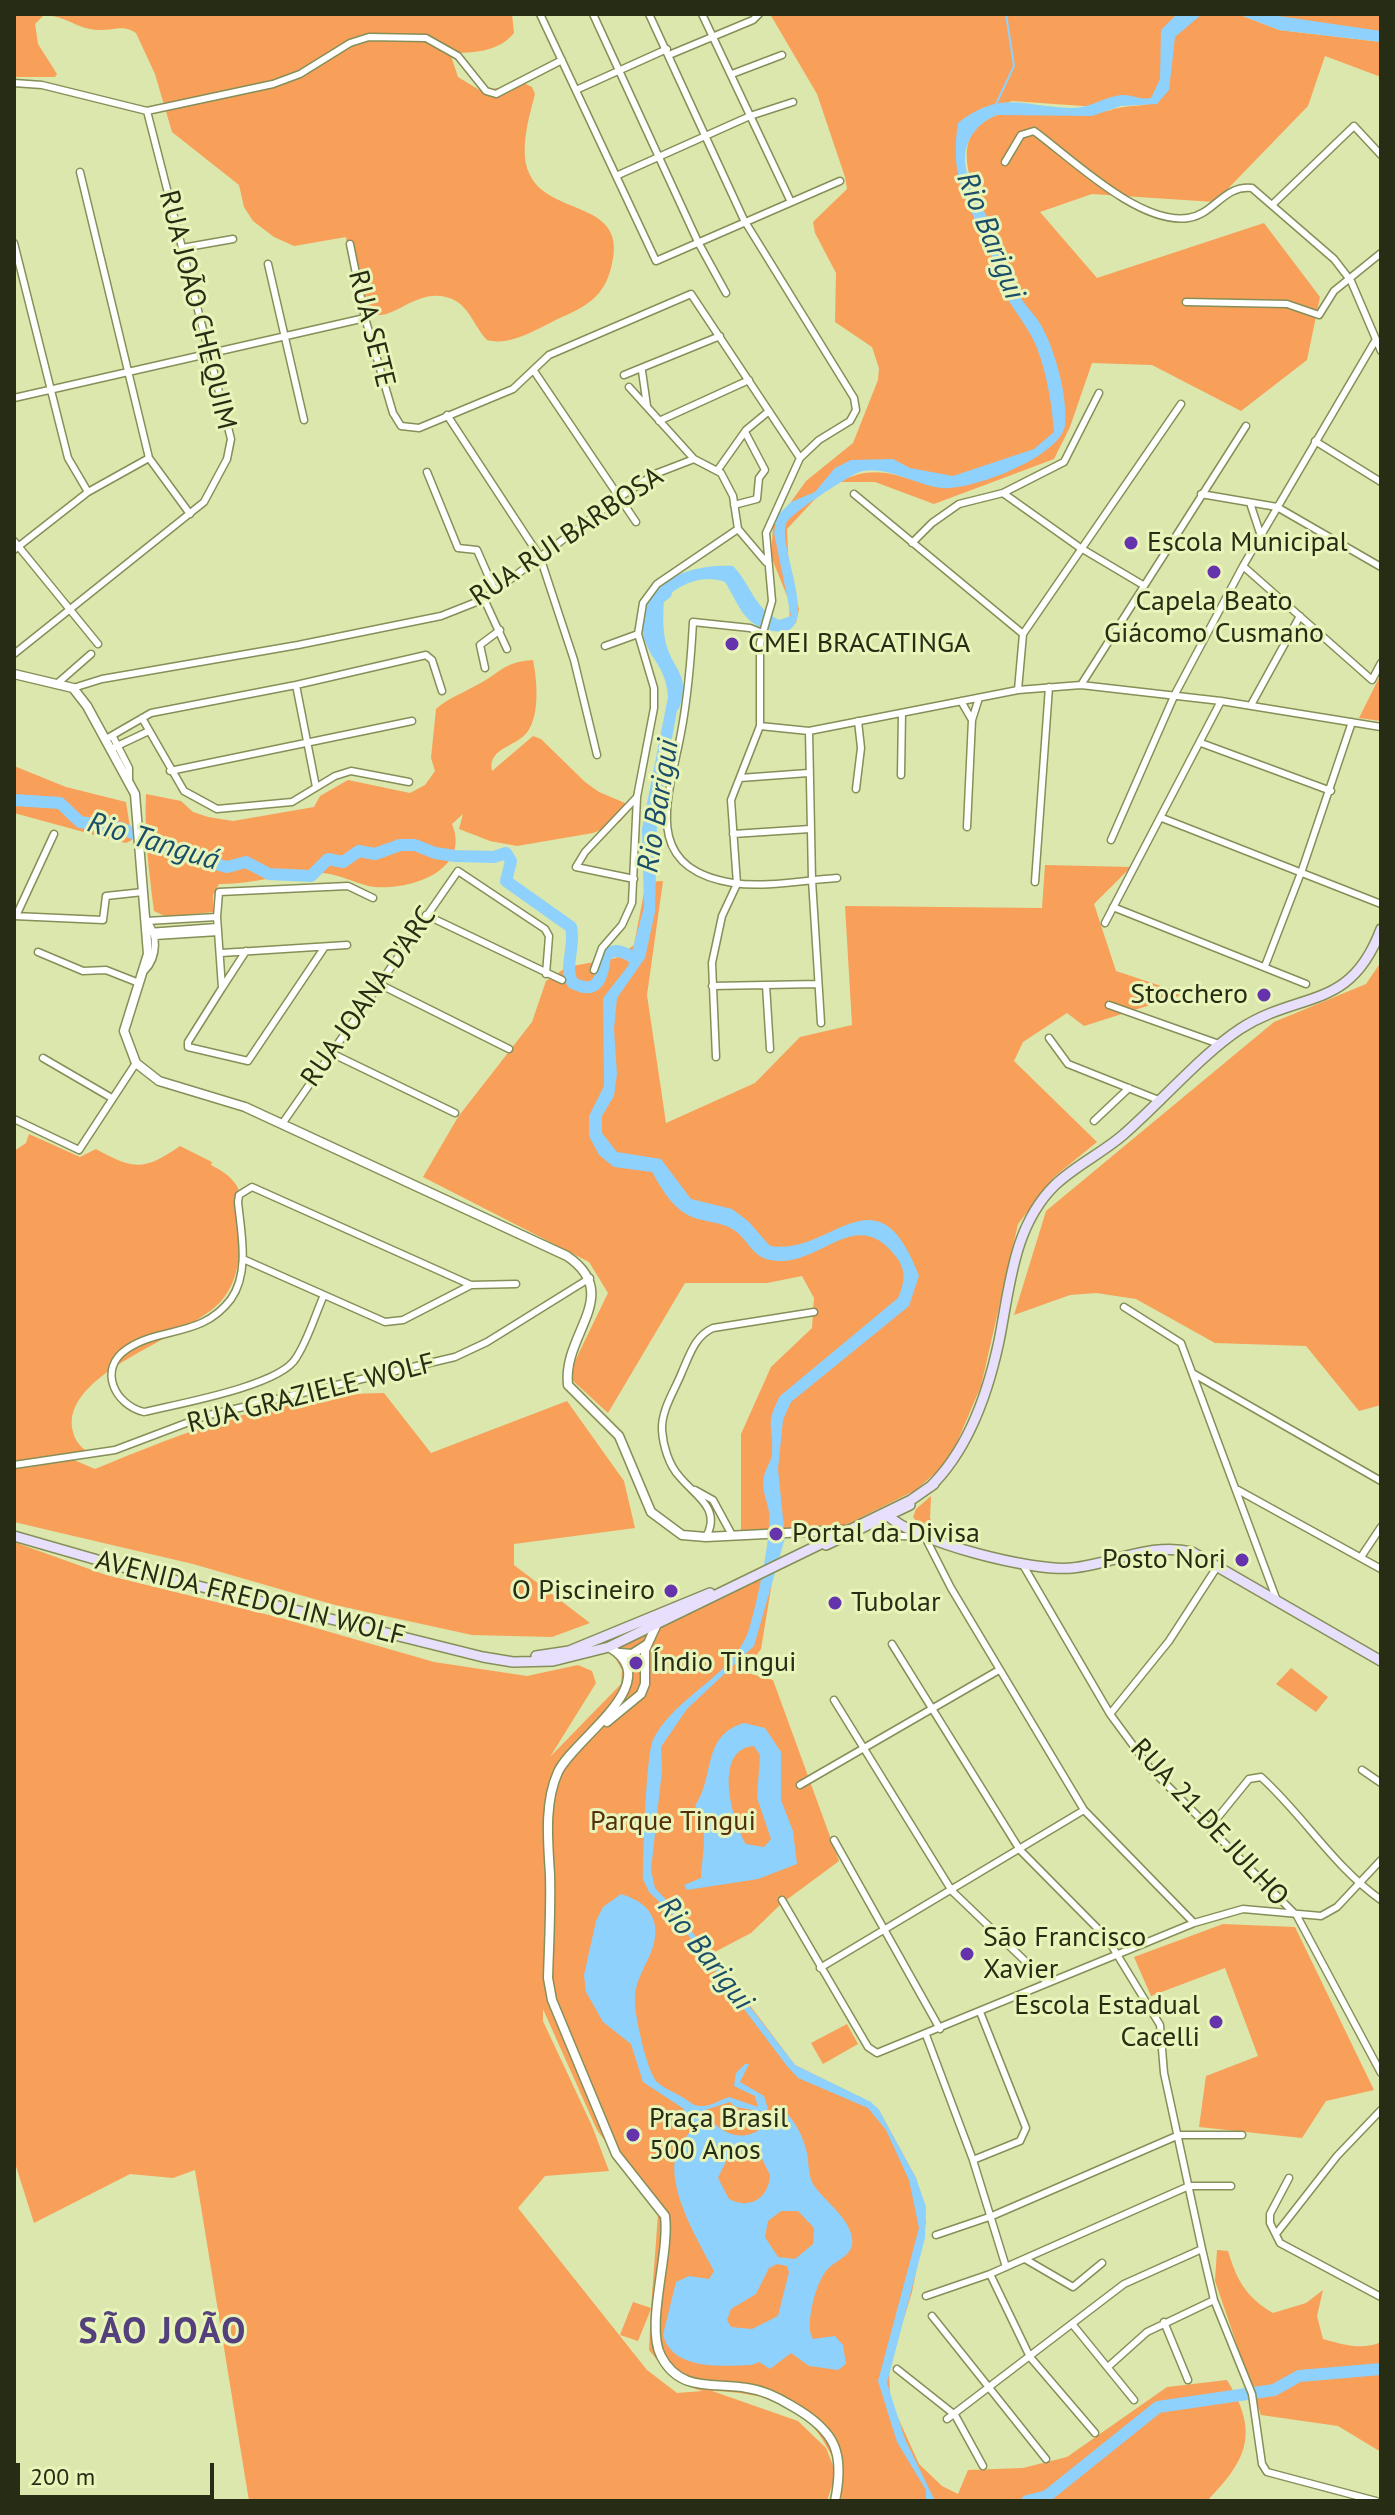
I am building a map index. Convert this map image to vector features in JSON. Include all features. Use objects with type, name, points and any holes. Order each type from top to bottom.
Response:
[{"type":"main road","name":"AVENIDA FREDOLIN WOLF","points":[[14,1536],[254,1601],[488,1658],[569,1654],[609,1642],[668,1616],[892,1512],[934,1484],[960,1451],[979,1406],[998,1346],[1022,1232],[1037,1205],[1056,1184],[1120,1138],[1222,1046],[1255,1021],[1346,984],[1367,961],[1381,929]]},
{"type":"main road","name":"AVENIDA FREDOLIN WOLF","points":[[808,1550],[845,1530],[892,1512]]},
{"type":"main road","points":[[892,1512],[920,1534],[1023,1565],[1075,1568],[1160,1548],[1192,1552],[1381,1661]]},
{"type":"street","points":[[540,14],[656,261],[744,220],[840,181]]},
{"type":"street","points":[[593,14],[698,242],[726,293]]},
{"type":"street","points":[[649,14],[744,220],[854,398],[856,410],[850,421],[819,440],[800,458],[770,523],[766,562],[772,601],[763,632],[760,726],[731,800],[737,884],[722,916],[715,942],[712,986],[716,1057]]},
{"type":"street","points":[[702,14],[790,200]]},
{"type":"street","points":[[576,90],[620,70],[753,20],[759,14]]},
{"type":"street","points":[[14,83],[42,85],[147,111],[273,84],[300,74],[350,43],[369,37],[426,38],[440,44],[458,56],[486,91],[496,94],[562,60]]},
{"type":"street","points":[[732,74],[782,55]]},
{"type":"street","points":[[616,176],[750,116],[793,102]]},
{"type":"street","name":"RUA JOÃO CHEQUIM","points":[[14,654],[204,502],[227,459],[231,439],[147,111]]},
{"type":"street","points":[[1274,203],[1354,126],[1381,155]]},
{"type":"street","points":[[1005,162],[1021,135],[1034,131],[1112,191],[1174,219],[1190,218],[1208,210],[1228,191],[1239,186],[1252,188],[1274,203],[1334,259],[1351,281],[1381,351]]},
{"type":"street","points":[[80,172],[149,458],[190,514]]},
{"type":"street","points":[[182,248],[233,239]]},
{"type":"street","points":[[14,243],[68,458],[88,492]]},
{"type":"street","name":"RUA SETE","points":[[350,244],[365,318],[393,413],[401,426],[411,429],[447,415]]},
{"type":"street","points":[[1186,302],[1287,304],[1319,315],[1334,291],[1351,281],[1381,253]]},
{"type":"street","points":[[268,264],[304,420]]},
{"type":"street","points":[[597,755],[574,660],[540,557],[447,415],[513,389],[549,355],[691,294],[800,458]]},
{"type":"street","points":[[14,398],[365,318]]},
{"type":"street","points":[[624,375],[642,371],[720,336]]},
{"type":"street","points":[[1111,840],[1175,694],[1243,566],[1375,341]]},
{"type":"street","points":[[534,371],[617,499],[636,522]]},
{"type":"street","points":[[642,371],[647,406]]},
{"type":"street","points":[[659,421],[749,380]]},
{"type":"street","points":[[629,387],[694,459],[717,471],[728,485],[738,529],[766,562]]},
{"type":"street","points":[[912,543],[932,523],[959,504],[1003,493],[1064,462],[1099,393]]},
{"type":"street","points":[[1018,690],[1023,634],[1079,547],[1181,404]]},
{"type":"street","points":[[717,471],[745,432],[769,411]]},
{"type":"street","points":[[1081,685],[1246,426]]},
{"type":"street","points":[[734,505],[757,499],[759,478],[765,470],[745,432]]},
{"type":"street","points":[[1315,441],[1381,482]]},
{"type":"street","points":[[98,644],[16,546],[88,492],[149,458]]},
{"type":"street","name":"RUA RUI BARBOSA","points":[[73,688],[102,679],[441,616],[484,599],[617,499],[655,474],[694,459]]},
{"type":"street","points":[[427,472],[458,548],[477,550],[495,591]]},
{"type":"street","points":[[1003,493],[1079,547],[1143,585]]},
{"type":"street","points":[[854,494],[1023,634]]},
{"type":"street","points":[[1201,494],[1277,507],[1381,567]]},
{"type":"street","points":[[1250,503],[1261,536]]},
{"type":"street","points":[[594,970],[602,948],[622,925],[632,903],[637,797],[654,708],[654,688],[638,634],[643,603],[657,584],[738,529]]},
{"type":"street","points":[[1243,566],[1372,680],[1381,663]]},
{"type":"street","points":[[484,599],[507,649]]},
{"type":"street","points":[[1251,705],[1300,616]]},
{"type":"street","points":[[763,632],[693,622],[681,733],[666,795],[664,823],[669,840],[694,871],[737,884],[837,878]]},
{"type":"street","points":[[485,668],[478,650],[500,630]]},
{"type":"street","points":[[605,646],[638,634]]},
{"type":"street","points":[[59,682],[91,654]]},
{"type":"street","points":[[110,738],[151,713],[296,685],[426,655],[432,660],[442,691]]},
{"type":"street","points":[[14,674],[59,682],[73,688],[110,738],[129,779],[138,811],[146,921],[152,933],[145,970],[124,1031],[136,1063],[159,1081],[245,1107],[567,1256],[590,1278],[592,1297],[570,1356],[568,1385],[619,1436],[651,1512],[682,1535],[706,1537],[845,1530]]},
{"type":"street","points":[[296,685],[316,787]]},
{"type":"street","points":[[760,726],[809,731],[1018,690],[1081,685],[1175,694],[1381,727]]},
{"type":"street","points":[[1035,882],[1049,687]]},
{"type":"street","points":[[967,827],[972,720],[979,698]]},
{"type":"street","points":[[961,701],[972,720]]},
{"type":"street","points":[[1105,923],[1221,701]]},
{"type":"street","points":[[901,775],[902,713]]},
{"type":"street","points":[[142,718],[170,771],[192,798],[230,811],[292,802],[351,771],[409,782]]},
{"type":"street","points":[[170,771],[412,721]]},
{"type":"street","points":[[856,789],[861,748],[858,721]]},
{"type":"street","points":[[1265,966],[1331,791],[1352,722]]},
{"type":"street","points":[[115,747],[149,731]]},
{"type":"street","points":[[809,731],[812,880],[821,1023]]},
{"type":"street","points":[[1201,743],[1331,791]]},
{"type":"street","points":[[740,778],[808,773]]},
{"type":"street","points":[[634,879],[576,867],[585,852],[637,797]]},
{"type":"street","points":[[1162,818],[1302,870],[1381,904]]},
{"type":"street","points":[[733,834],[810,829]]},
{"type":"street","points":[[54,834],[15,916],[103,920],[106,896],[143,892]]},
{"type":"street","name":"RUA JOANA D'ARC","points":[[282,1124],[458,871],[545,929],[549,936],[542,972]]},
{"type":"street","points":[[222,988],[217,896],[223,891],[348,886],[373,898]]},
{"type":"street","points":[[1113,907],[1306,984]]},
{"type":"street","points":[[426,915],[562,980]]},
{"type":"street","points":[[146,921],[217,917]]},
{"type":"street","points":[[152,933],[218,930]]},
{"type":"street","points":[[221,953],[347,945]]},
{"type":"street","points":[[246,951],[188,1045],[190,1049],[245,1062],[324,948]]},
{"type":"street","points":[[38,952],[83,971],[106,970],[139,983]]},
{"type":"street","points":[[379,984],[509,1049]]},
{"type":"street","points":[[712,986],[818,984]]},
{"type":"street","points":[[766,985],[770,1049]]},
{"type":"street","points":[[1109,1005],[1222,1046]]},
{"type":"street","points":[[1049,1038],[1068,1064],[1161,1101]]},
{"type":"street","points":[[331,1053],[455,1113]]},
{"type":"street","points":[[43,1058],[110,1097]]},
{"type":"street","points":[[14,1119],[79,1150],[110,1097],[136,1063]]},
{"type":"street","points":[[1094,1121],[1129,1088]]},
{"type":"street","points":[[324,1295],[297,1358],[289,1367],[246,1387],[144,1412],[122,1401],[113,1391],[111,1376],[115,1364],[129,1347],[194,1328],[232,1298],[243,1259],[239,1195],[245,1190],[260,1188],[471,1285]]},
{"type":"street","points":[[243,1259],[385,1322],[394,1322],[471,1285],[516,1284]]},
{"type":"street","name":"RUA GRAZIELE WOLF","points":[[14,1465],[115,1450],[205,1416],[455,1357],[487,1342],[590,1278]]},
{"type":"street","points":[[1124,1307],[1181,1343],[1277,1600]]},
{"type":"street","points":[[706,1537],[712,1523],[710,1509],[677,1475],[667,1454],[663,1419],[702,1333],[713,1328],[814,1312]]},
{"type":"street","points":[[1194,1374],[1381,1481]]},
{"type":"street","points":[[246,1387],[251,1405]]},
{"type":"street","points":[[692,1488],[713,1500],[732,1535]]},
{"type":"street","points":[[1238,1490],[1381,1569]]},
{"type":"street","points":[[712,1523],[724,1522]]},
{"type":"street","points":[[1361,1557],[1381,1527]]},
{"type":"street","points":[[791,1534],[802,1540],[808,1550]]},
{"type":"street","points":[[876,1535],[920,1534],[1084,1810],[1194,1923]]},
{"type":"street","name":"RUA 21 DE JULHO","points":[[1023,1565],[1110,1714],[1149,1767],[1297,1916],[1381,2073]]},
{"type":"street","points":[[1110,1714],[1169,1641],[1217,1567]]},
{"type":"street","points":[[1255,1589],[1265,1578],[1265,1571]]},
{"type":"street","points":[[578,1745],[641,1694],[645,1684],[646,1645],[654,1621]]},
{"type":"street","points":[[609,1642],[628,1670],[623,1698],[578,1745],[559,1772],[549,1811],[548,1978],[557,2013],[610,2142],[622,2164],[665,2216],[657,2348],[667,2366],[691,2383],[747,2388],[780,2399],[822,2425],[838,2454],[841,2474],[835,2501]]},
{"type":"street","points":[[892,1644],[1020,1850],[1107,1938],[1160,2025],[1164,2073],[1202,2249],[1214,2300],[1252,2394],[1262,2464],[1267,2472],[1376,2501]]},
{"type":"street","points":[[619,1653],[632,1654],[646,1645]]},
{"type":"street","points":[[800,1785],[999,1670]]},
{"type":"street","points":[[834,1700],[952,1891],[1046,1981]]},
{"type":"street","points":[[1362,1770],[1381,1783]]},
{"type":"street","points":[[1210,1827],[1249,1779],[1261,1777],[1295,1810],[1320,1843],[1359,1884],[1381,1900]]},
{"type":"street","points":[[820,1968],[1084,1810]]},
{"type":"street","points":[[834,1840],[940,2029]]},
{"type":"street","points":[[782,1900],[868,2047],[877,2053],[980,2012],[1046,1981],[1194,1923],[1243,1909],[1321,1916],[1337,1907],[1381,1860]]},
{"type":"street","points":[[973,2160],[1020,2141],[1026,2128],[980,2012]]},
{"type":"street","points":[[926,2035],[973,2160],[1006,2267]]},
{"type":"street","points":[[1276,2234],[1337,2156],[1381,2110]]},
{"type":"street","points":[[936,2235],[992,2216],[1179,2135],[1242,2135]]},
{"type":"street","points":[[1289,2178],[1270,2214],[1280,2243],[1381,2297]]},
{"type":"street","points":[[926,2296],[990,2274],[1189,2186],[1231,2186]]},
{"type":"street","points":[[947,2419],[1124,2284],[1202,2249]]},
{"type":"street","points":[[1025,2259],[1073,2287],[1102,2263]]},
{"type":"street","points":[[990,2274],[1030,2357],[1095,2433]]},
{"type":"street","points":[[1109,2366],[1147,2332],[1214,2300]]},
{"type":"street","points":[[932,2316],[1046,2459]]},
{"type":"street","points":[[1164,2322],[1188,2380]]},
{"type":"street","points":[[1073,2325],[1134,2400]]},
{"type":"street","points":[[897,2369],[955,2415],[983,2466]]},
{"type":"green space","points":[[14,14],[512,14],[514,33],[501,44],[476,52],[450,53],[458,77],[481,91],[524,83],[532,87],[535,94],[525,144],[529,173],[539,187],[553,197],[599,219],[609,230],[614,246],[608,278],[599,293],[579,309],[506,341],[487,340],[461,305],[437,296],[419,299],[388,313],[375,314],[364,305],[354,281],[346,237],[294,246],[274,237],[253,221],[244,207],[239,185],[172,132],[155,74],[136,33],[122,28],[84,28],[58,17],[43,16],[35,24],[38,44],[57,74],[55,77],[14,77]]},
{"type":"green space","points":[[770,14],[1238,14],[1279,30],[1381,42],[1381,77],[1325,56],[1308,106],[1215,202],[1092,194],[1040,212],[1097,278],[1264,223],[1320,297],[1307,360],[1241,411],[1152,365],[1092,363],[1070,427],[1054,459],[934,504],[875,482],[840,482],[874,472],[911,480],[865,460],[816,498],[787,529],[789,574],[799,609],[796,623],[790,626],[789,601],[771,556],[773,527],[806,481],[853,443],[878,380],[879,368],[872,347],[835,322],[836,273],[815,233],[813,222],[847,189],[817,94]],"holes":[[[1124,97],[1159,101],[1108,111],[997,115],[978,127],[968,143],[967,161],[980,204],[1007,263],[961,166],[961,121],[1012,101],[1097,107]]]},
{"type":"green space","points":[[1265,14],[1381,14],[1381,32],[1272,17]]},
{"type":"green space","points":[[533,660],[536,697],[532,724],[523,736],[494,757],[492,771],[533,736],[541,739],[585,782],[625,803],[630,810],[620,822],[593,833],[517,846],[490,841],[459,829],[463,814],[452,824],[456,840],[453,854],[446,865],[421,881],[375,887],[329,874],[297,874],[219,884],[213,895],[213,912],[167,917],[154,911],[146,838],[146,794],[181,801],[193,812],[233,821],[314,807],[320,796],[348,780],[410,793],[425,785],[435,771],[431,758],[436,709],[508,666]]},
{"type":"green space","points":[[1381,674],[1381,721],[1359,718]]},
{"type":"green space","points":[[14,766],[66,787],[126,802],[132,840],[126,843],[14,813]]},
{"type":"green space","points":[[1045,865],[1131,867],[1094,904],[1116,971],[1185,994],[1084,1026],[1067,1013],[1023,1042],[1014,1061],[1097,1142],[1054,1177],[1018,1224],[981,1386],[949,1461],[916,1490],[846,1525],[741,1531],[741,1434],[771,1367],[812,1328],[814,1298],[802,1276],[767,1283],[685,1283],[608,1413],[572,1380],[571,1369],[608,1293],[589,1262],[423,1177],[458,1117],[532,1022],[546,981],[567,967],[616,958],[634,945],[646,882],[663,881],[647,995],[666,1123],[755,1083],[800,1037],[852,1025],[845,906],[1042,908]]},
{"type":"green space","points":[[1381,962],[1381,1405],[1359,1411],[1306,1346],[1215,1343],[1136,1299],[1096,1293],[1070,1295],[1014,1315],[1046,1211],[1274,1022],[1366,984]]},
{"type":"green space","points":[[29,1134],[80,1157],[96,1149],[120,1161],[139,1165],[157,1160],[180,1146],[212,1162],[211,1165],[234,1182],[241,1195],[238,1264],[228,1291],[206,1314],[130,1357],[86,1391],[74,1411],[73,1432],[82,1448],[98,1457],[67,1457],[95,1469],[201,1428],[273,1407],[347,1395],[384,1393],[431,1453],[567,1401],[624,1481],[635,1528],[514,1544],[514,1565],[590,1623],[552,1637],[472,1635],[335,1605],[193,1564],[14,1522],[14,1151],[26,1143]]},
{"type":"green space","points":[[931,1496],[930,1518],[937,1533],[920,1526],[913,1517],[916,1509]]},
{"type":"green space","name":"Parque Tingui","points":[[14,1542],[106,1575],[281,1618],[434,1662],[527,1676],[578,1665],[592,1671],[596,1683],[550,1757],[621,1684],[622,1670],[609,1647],[774,1570],[761,1649],[746,1669],[751,1674],[773,1680],[839,1861],[781,1904],[751,1933],[711,1954],[795,2065],[870,2102],[879,2110],[916,2178],[926,2222],[912,2292],[889,2367],[890,2400],[919,2464],[942,2486],[958,2494],[968,2470],[1023,2468],[1067,2457],[1167,2387],[1227,2380],[1243,2416],[1246,2431],[1244,2445],[1232,2472],[1207,2501],[841,2501],[841,2473],[819,2434],[807,2421],[794,2411],[764,2398],[712,2391],[798,2421],[826,2448],[836,2473],[827,2501],[249,2501],[195,2170],[173,2178],[130,2174],[34,2223],[14,2160]],"holes":[[[543,2009],[597,2130],[658,2215],[651,2308],[633,2302],[620,2335],[638,2341],[651,2309],[649,2350],[673,2376],[703,2391],[677,2393],[647,2370],[518,2208],[545,2176],[609,2171],[592,2126],[543,2021]]]},
{"type":"green space","points":[[1291,1668],[1328,1697],[1316,1712],[1276,1684]]},
{"type":"green space","points":[[1223,1924],[1295,1927],[1374,2090],[1326,2101],[1302,2138],[1199,2127],[1206,2076],[1258,2056],[1225,1968],[1151,1996],[1134,1957]]},
{"type":"green space","points":[[847,2024],[858,2044],[823,2064],[811,2043]]},
{"type":"green space","points":[[1217,2250],[1228,2251],[1244,2287],[1256,2301],[1273,2313],[1306,2303],[1323,2290],[1317,2316],[1323,2339],[1359,2346],[1381,2342],[1381,2452],[1338,2426],[1261,2415],[1215,2281]]},
{"type":"water","points":[[1177,14],[1202,14],[1175,37],[1169,90],[1157,104],[1121,106],[1092,116],[997,115],[979,127],[965,153],[966,170],[972,187],[996,236],[1016,290],[1041,325],[1056,360],[1065,413],[1065,425],[1060,437],[1032,460],[972,484],[942,488],[885,472],[863,471],[847,478],[806,506],[786,524],[785,536],[798,608],[796,622],[788,630],[773,631],[755,624],[743,613],[725,582],[715,580],[689,583],[658,604],[655,624],[659,651],[676,677],[679,699],[657,822],[655,912],[645,958],[617,998],[614,1029],[617,1074],[614,1096],[602,1116],[602,1133],[617,1152],[661,1159],[691,1199],[732,1209],[748,1221],[770,1246],[792,1246],[852,1223],[870,1220],[887,1225],[903,1243],[919,1276],[909,1306],[791,1402],[783,1420],[778,1469],[785,1538],[754,1646],[687,1709],[661,1747],[662,1770],[651,1870],[655,1888],[669,1903],[682,1895],[672,1906],[795,2065],[871,2102],[879,2110],[916,2178],[926,2207],[925,2238],[887,2383],[905,2439],[935,2501],[926,2501],[926,2490],[897,2442],[878,2381],[919,2228],[909,2180],[886,2130],[868,2108],[798,2078],[673,1915],[649,1892],[643,1879],[647,1785],[653,1740],[676,1710],[732,1658],[750,1626],[768,1536],[769,1512],[763,1481],[772,1454],[771,1420],[775,1406],[780,1396],[898,1298],[903,1283],[902,1268],[882,1242],[866,1236],[852,1236],[788,1260],[764,1258],[734,1230],[683,1212],[670,1200],[652,1172],[614,1167],[599,1155],[589,1136],[589,1116],[604,1086],[603,998],[628,966],[644,907],[642,829],[668,697],[664,677],[643,634],[642,616],[647,601],[656,589],[684,572],[733,566],[770,615],[779,620],[791,616],[774,533],[777,516],[791,502],[815,492],[835,468],[851,460],[893,459],[910,468],[953,476],[1034,449],[1054,432],[1044,368],[1037,348],[1003,291],[989,250],[962,190],[956,161],[958,123],[987,106],[1000,103],[1072,108],[1121,95],[1151,98],[1160,79],[1161,30]]},
{"type":"water","points":[[1238,14],[1265,14],[1381,31],[1381,42],[1279,30]]},
{"type":"water","points":[[744,1723],[765,1728],[781,1752],[781,1800],[793,1831],[797,1864],[758,1879],[687,1890],[684,1885],[701,1878],[704,1831],[695,1806],[715,1747],[730,1729]],"holes":[[[754,1746],[760,1755],[757,1798],[771,1839],[764,1847],[746,1844],[735,1819],[729,1788],[733,1759],[741,1750]]]},
{"type":"water","points":[[621,1894],[643,1905],[653,1919],[654,1945],[637,1986],[635,2003],[645,2054],[657,2082],[698,2106],[729,2097],[758,2107],[755,2096],[734,2086],[736,2073],[749,2064],[740,2082],[764,2096],[768,2109],[763,2112],[736,2107],[730,2102],[705,2110],[709,2117],[727,2132],[743,2135],[759,2130],[784,2110],[803,2141],[813,2184],[850,2230],[851,2249],[823,2276],[815,2294],[810,2325],[813,2339],[835,2336],[843,2345],[846,2364],[838,2370],[809,2366],[791,2353],[770,2369],[759,2362],[752,2365],[700,2364],[688,2361],[668,2347],[663,2335],[676,2282],[689,2276],[709,2279],[714,2271],[686,2216],[676,2186],[675,2158],[690,2131],[684,2109],[643,2082],[631,2044],[603,2022],[586,1992],[584,1975],[596,1921],[603,1907]],"holes":[[[746,2152],[762,2159],[770,2175],[762,2196],[744,2203],[729,2199],[718,2178],[728,2157]],[[781,2211],[798,2211],[814,2228],[813,2244],[795,2259],[778,2257],[765,2237],[768,2221]],[[777,2264],[787,2266],[789,2272],[778,2316],[752,2329],[731,2327],[727,2320],[731,2309],[756,2294],[769,2268]]]},
{"type":"waterway","points":[[996,104],[1014,66],[1006,14]]},
{"type":"waterway","name":"Rio Barigui","points":[[666,593],[658,599],[657,618],[662,651],[676,681],[674,705]]},
{"type":"waterway","name":"Rio Tanguá","points":[[14,800],[60,803],[80,822],[121,828],[186,856],[227,867],[246,862],[269,874],[311,876],[328,859],[343,862],[359,851],[375,854],[400,845],[415,845],[435,853],[455,856],[494,857],[506,853],[511,861],[506,881],[571,927],[569,971],[573,983],[594,986],[601,977],[605,956],[612,952],[623,952],[634,958]]},
{"type":"waterway","points":[[1027,2501],[1047,2496],[1158,2407],[1274,2390],[1299,2376],[1381,2369]]},
{"type":"place","name":"Escola Municipal","points":[[1131,543]]},
{"type":"place","name":"Capela Beato Giácomo Cusmano","points":[[1214,572]]},
{"type":"place","name":"CMEI BRACATINGA","points":[[732,644]]},
{"type":"place","name":"Stocchero","points":[[1264,995]]},
{"type":"place","name":"Portal da Divisa","points":[[776,1534]]},
{"type":"place","name":"Posto Nori","points":[[1242,1560]]},
{"type":"place","name":"O Piscineiro","points":[[671,1591]]},
{"type":"place","name":"Tubolar","points":[[835,1603]]},
{"type":"place","name":"Índio Tingui","points":[[636,1663]]},
{"type":"place","name":"São Francisco Xavier","points":[[967,1954]]},
{"type":"place","name":"Escola Estadual Cacelli","points":[[1216,2022]]},
{"type":"place","name":"Praça Brasil 500 Anos","points":[[633,2135]]},
{"type":"district","name":"SÃO JOÃO","points":[[163,2333]]}]
